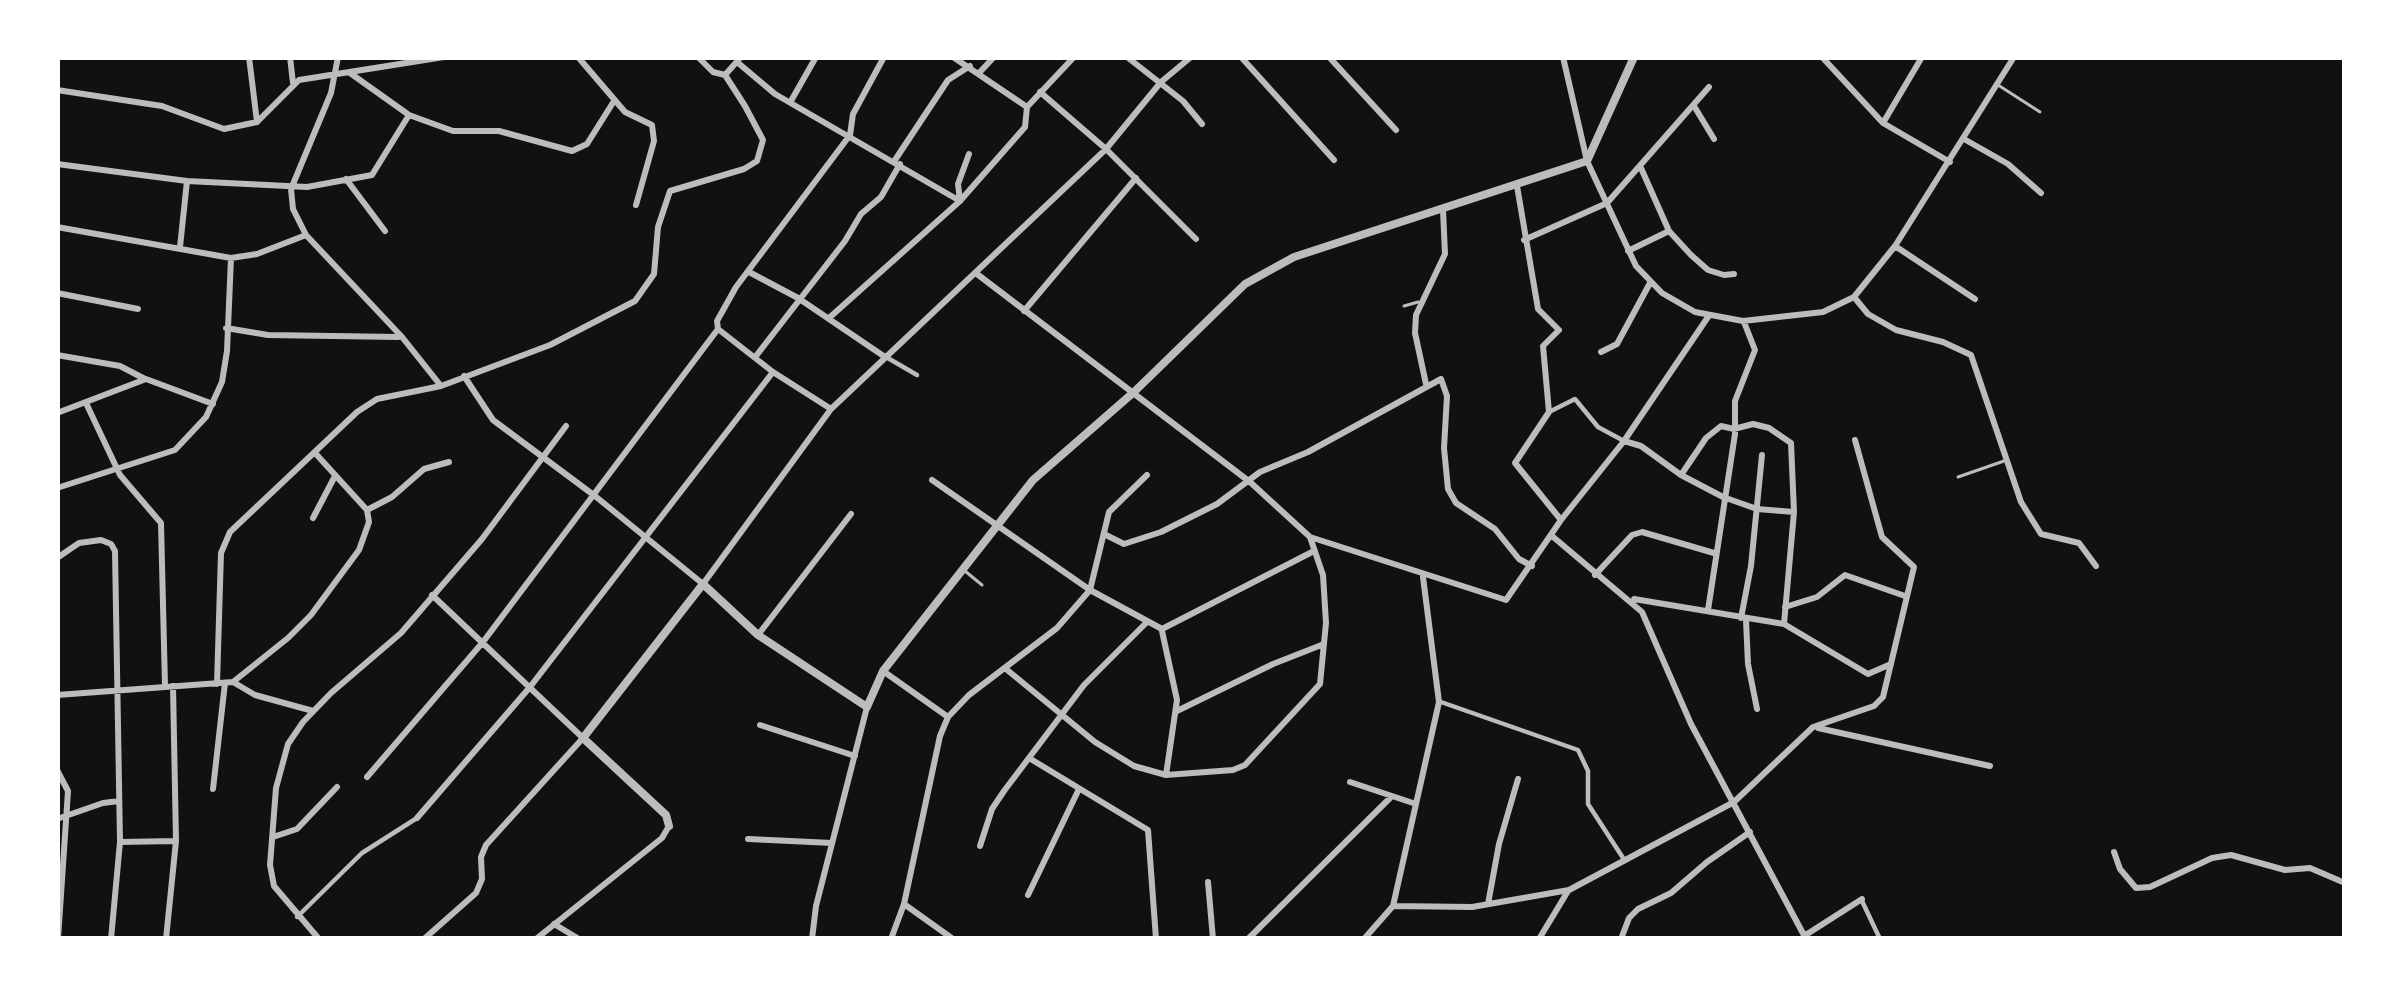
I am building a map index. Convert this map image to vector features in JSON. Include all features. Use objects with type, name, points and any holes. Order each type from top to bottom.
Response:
[{"type":"street","points":[[249,57],[257,122]]},
{"type":"street","points":[[290,57],[293,83]]},
{"type":"street","points":[[338,57],[338,74],[291,189],[293,208],[306,235],[441,386]]},
{"type":"street","points":[[57,90],[162,106],[224,129],[257,122],[293,83],[444,57]]},
{"type":"street","points":[[578,57],[625,112],[652,125],[654,134],[636,205]]},
{"type":"street","points":[[213,789],[225,683],[224,541],[357,412],[377,400],[441,386],[550,345],[635,301],[653,274],[658,227],[670,191],[744,170],[758,161],[763,140],[725,75],[713,72],[698,57]]},
{"type":"street","points":[[791,101],[816,57]]},
{"type":"street","points":[[367,777],[483,642],[596,496],[718,325],[749,272],[850,135],[853,114],[884,57]]},
{"type":"street","points":[[953,57],[1028,107]]},
{"type":"street","points":[[979,74],[994,57]]},
{"type":"street","points":[[829,318],[960,201],[1025,127],[1028,107],[1075,57]]},
{"type":"street","points":[[1127,57],[1161,82],[1202,124]]},
{"type":"street","points":[[424,939],[476,893],[486,845],[584,738],[831,409],[1106,149],[1161,82],[1190,57]]},
{"type":"street","points":[[1241,57],[1334,160]]},
{"type":"street","points":[[1329,57],[1396,130]]},
{"type":"street","points":[[1563,57],[1587,161],[1628,251],[1650,284],[1708,317],[1743,321],[1822,312],[1854,297],[1895,246],[2014,57]]},
{"type":"street","points":[[812,939],[867,707],[883,671],[1033,480],[1134,392],[1245,284],[1294,257],[1587,161],[1634,57]]},
{"type":"street","points":[[1822,57],[1883,123],[1950,162]]},
{"type":"street","points":[[1883,123],[1922,57]]},
{"type":"street","points":[[725,75],[739,59],[775,94],[960,201]]},
{"type":"street","points":[[756,356],[862,214],[881,196],[948,80],[970,66]]},
{"type":"street","points":[[350,73],[409,115],[453,131],[499,131],[572,151],[587,144],[614,101]]},
{"type":"street","points":[[1524,240],[1606,203],[1709,87]]},
{"type":"street","points":[[1040,92],[1106,149],[1196,239]]},
{"type":"street","points":[[1694,106],[1714,139]]},
{"type":"street","points":[[57,164],[291,189],[372,175],[409,115]]},
{"type":"street","points":[[1964,139],[2008,164],[2041,193]]},
{"type":"street","points":[[960,201],[958,184],[969,154]]},
{"type":"street","points":[[1641,168],[1669,231],[1708,270],[1734,274]]},
{"type":"street","points":[[1024,311],[1136,178]]},
{"type":"street","points":[[346,179],[385,231]]},
{"type":"street","points":[[180,247],[187,181]]},
{"type":"street","points":[[1517,186],[1538,309],[1558,326],[1544,346],[1550,412]]},
{"type":"street","points":[[1426,384],[1415,333],[1420,302],[1445,254],[1443,210]]},
{"type":"street","points":[[57,227],[232,258],[257,254],[306,235]]},
{"type":"street","points":[[1628,251],[1669,231]]},
{"type":"street","points":[[1895,246],[1975,298]]},
{"type":"street","points":[[57,488],[175,450],[213,404],[227,351],[232,258]]},
{"type":"street","points":[[749,272],[798,298],[917,376]]},
{"type":"street","points":[[977,274],[1250,482],[1310,537],[1506,600],[1624,441],[1708,317]]},
{"type":"street","points":[[1601,352],[1617,344],[1650,284]]},
{"type":"street","points":[[57,293],[138,309]]},
{"type":"street","points":[[1854,297],[1868,314],[1896,330],[1971,355],[2021,502],[2041,533],[2080,543],[2096,566]]},
{"type":"street","points":[[1708,610],[1736,401],[1755,350],[1743,321]]},
{"type":"street","points":[[718,325],[773,372],[831,409]]},
{"type":"street","points":[[226,328],[268,335],[402,337]]},
{"type":"street","points":[[57,355],[120,366],[213,404]]},
{"type":"street","points":[[297,916],[362,853],[417,818],[530,687],[773,372]]},
{"type":"street","points":[[464,376],[493,420],[596,496],[758,635],[867,707]]},
{"type":"street","points":[[57,412],[146,379]]},
{"type":"street","points":[[1104,535],[1124,544],[1162,532],[1260,472],[1308,452],[1426,384],[1441,380],[1447,396],[1448,490],[1532,566]]},
{"type":"street","points":[[1561,520],[1515,464],[1550,412],[1575,399],[1598,427],[1641,446],[1681,475],[1757,509],[1794,512]]},
{"type":"street","points":[[86,403],[118,470],[162,529],[176,841],[166,939]]},
{"type":"street","points":[[1681,475],[1706,438],[1721,426],[1735,429],[1753,424],[1791,442],[1794,512],[1784,624]]},
{"type":"street","points":[[319,939],[274,886],[270,865],[279,771],[288,744],[313,711],[401,634],[482,539],[566,426]]},
{"type":"street","points":[[1393,906],[1445,909],[1569,890],[1734,802],[1814,727],[1874,706],[1883,697],[1914,567],[1882,537],[1855,440]]},
{"type":"street","points":[[225,683],[311,615],[359,550],[369,523],[367,510],[316,454]]},
{"type":"street","points":[[1757,709],[1743,619],[1762,455]]},
{"type":"street","points":[[367,510],[424,469],[449,462]]},
{"type":"street","points":[[891,939],[904,904],[948,717],[1057,628],[1090,590],[1109,512],[1147,475]]},
{"type":"street","points":[[313,518],[335,476]]},
{"type":"street","points":[[932,480],[1090,590],[1162,629]]},
{"type":"street","points":[[758,635],[851,514]]},
{"type":"street","points":[[1595,575],[1632,535],[1642,532],[1715,554]]},
{"type":"street","points":[[1552,536],[1642,612],[1691,724],[1805,937],[1862,899],[1880,939]]},
{"type":"street","points":[[1006,669],[1095,742],[1134,766],[1166,775],[1245,765],[1320,684],[1323,575],[1310,537]]},
{"type":"street","points":[[57,557],[80,544],[101,540],[115,551],[120,842],[111,939]]},
{"type":"street","points":[[1162,629],[1314,551]]},
{"type":"street","points":[[1785,608],[1817,597],[1845,575],[1905,596]]},
{"type":"street","points":[[1364,939],[1393,906],[1439,702],[1423,576]]},
{"type":"street","points":[[432,595],[666,815],[669,826],[662,838],[536,939]]},
{"type":"street","points":[[1631,599],[1784,624],[1868,674],[1891,664]]},
{"type":"street","points":[[980,846],[992,809],[1029,758],[1084,685],[1147,622]]},
{"type":"street","points":[[1162,629],[1177,711],[1166,775]]},
{"type":"street","points":[[1177,711],[1324,644]]},
{"type":"street","points":[[883,671],[948,717]]},
{"type":"street","points":[[57,695],[225,683],[313,711]]},
{"type":"street","points":[[1439,702],[1578,750],[1588,771],[1588,804],[1625,861]]},
{"type":"street","points":[[760,725],[855,756]]},
{"type":"street","points":[[1814,727],[1990,766]]},
{"type":"street","points":[[1029,758],[1148,830],[1156,939]]},
{"type":"street","points":[[57,770],[67,784],[58,939]]},
{"type":"street","points":[[1488,904],[1498,844],[1518,779]]},
{"type":"street","points":[[1350,782],[1413,803]]},
{"type":"street","points":[[273,837],[297,829],[337,787]]},
{"type":"street","points":[[1028,895],[1078,790]]},
{"type":"street","points":[[1248,939],[1390,798]]},
{"type":"street","points":[[57,819],[119,801]]},
{"type":"street","points":[[1621,939],[1637,909],[1671,893],[1750,832]]},
{"type":"street","points":[[748,839],[832,843]]},
{"type":"street","points":[[120,842],[176,841]]},
{"type":"street","points":[[2114,852],[2120,869],[2137,887],[2150,887],[2212,858],[2231,855],[2285,870],[2310,868],[2345,883]]},
{"type":"street","points":[[1208,882],[1213,939]]},
{"type":"street","points":[[1539,939],[1569,890]]},
{"type":"street","points":[[904,904],[953,939]]},
{"type":"street","points":[[554,924],[579,939]]},
{"type":"lane","points":[[1998,85],[2040,112]]},
{"type":"lane","points":[[1404,306],[1420,302]]},
{"type":"lane","points":[[1958,477],[2006,460]]},
{"type":"lane","points":[[964,570],[982,585]]}]
